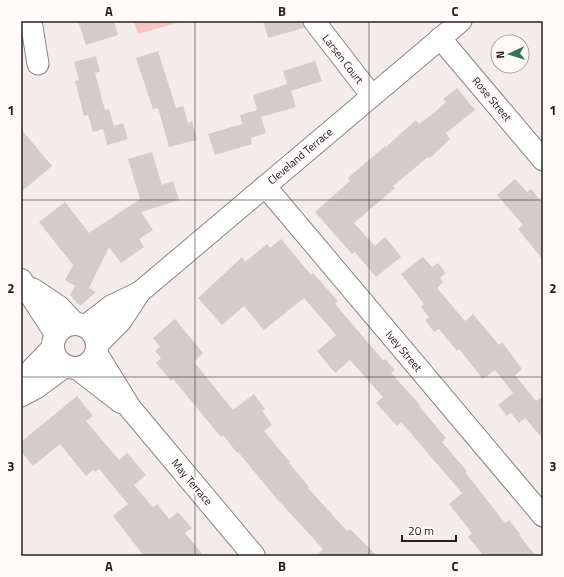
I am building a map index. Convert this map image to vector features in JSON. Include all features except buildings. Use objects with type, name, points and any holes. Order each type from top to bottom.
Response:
[{"type":"street","points":[[31,21],[38,64]]},
{"type":"street","name":"Larsen Court","points":[[314,21],[372,96]]},
{"type":"street","name":"Cleveland Terrace","points":[[21,383],[29,372],[67,333],[111,306],[140,292],[461,21]]},
{"type":"street","name":"Rose Street","points":[[440,38],[543,160]]},
{"type":"street","name":"Ivey Street","points":[[265,186],[543,516]]},
{"type":"street","points":[[23,281],[67,333]]},
{"type":"street","name":"Cleveland Terrace","points":[[97,348],[121,321],[140,292]]},
{"type":"street","points":[[21,396],[71,367],[89,363],[97,348],[96,337],[91,330],[67,333]]},
{"type":"street","points":[[67,333],[57,358],[71,367]]},
{"type":"street","name":"May Terrace","points":[[97,348],[130,408],[254,556]]},
{"type":"street","name":"May Terrace","points":[[71,367],[130,408]]},
{"type":"shaded area","points":[[134,21],[183,21],[138,34]]}]
